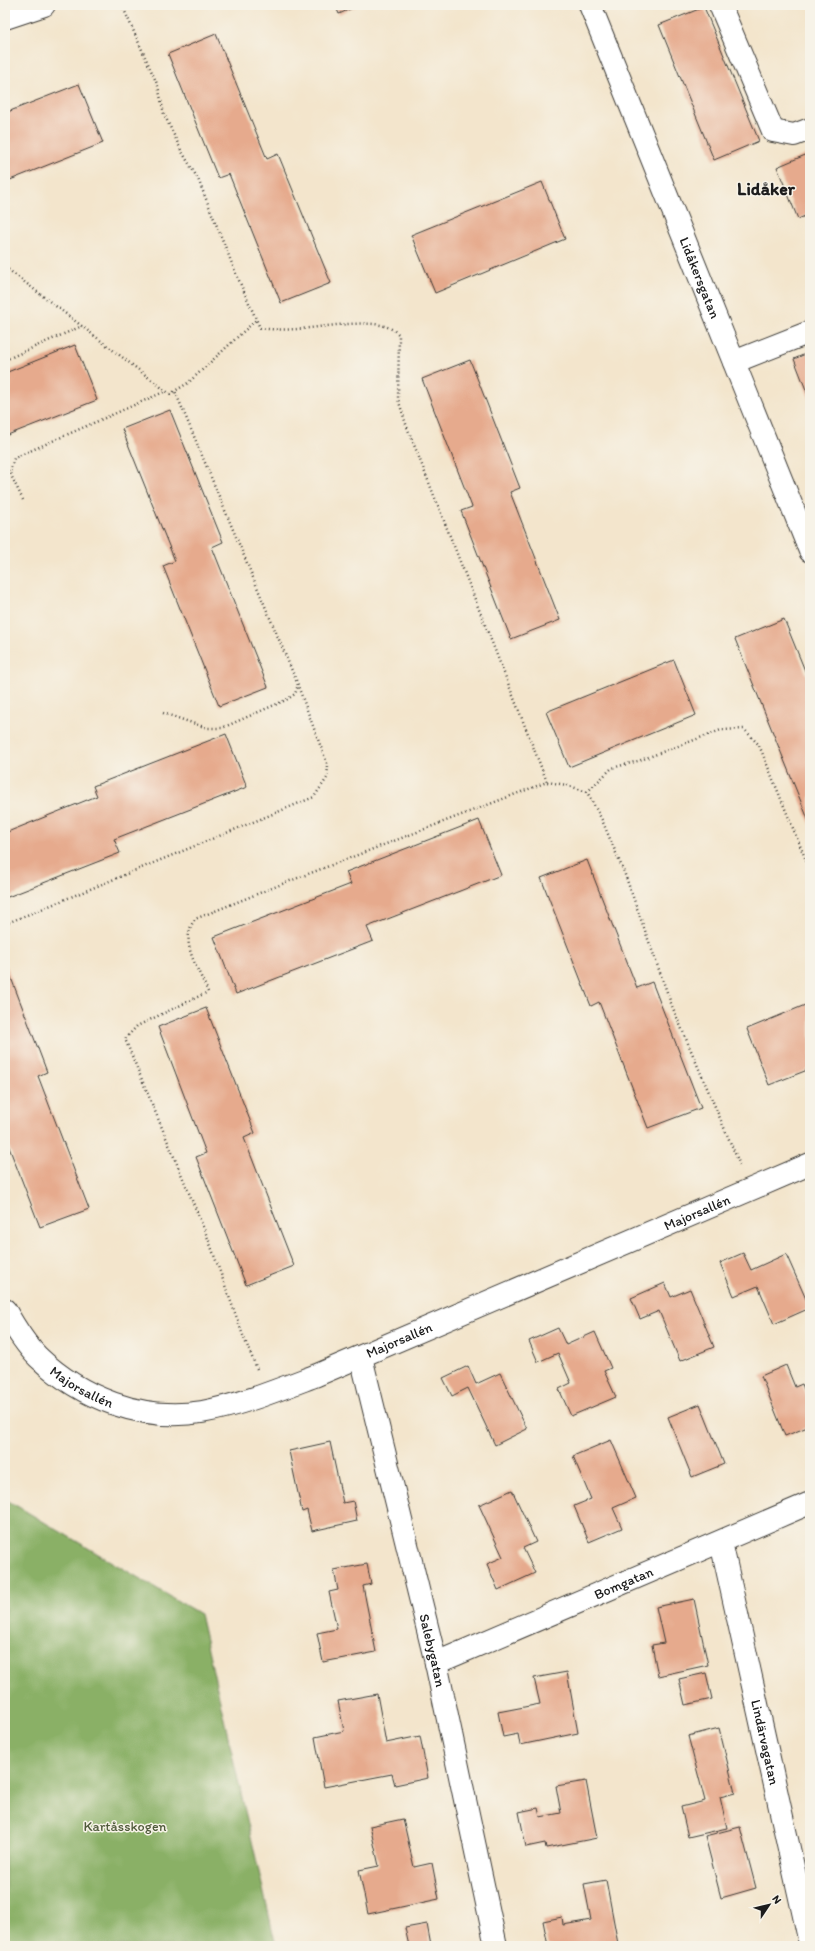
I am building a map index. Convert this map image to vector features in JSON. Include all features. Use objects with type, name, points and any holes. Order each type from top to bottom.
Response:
[{"type":"street","points":[[5,18],[44,5]]},
{"type":"street","name":"Lidåkersgatan","points":[[590,5],[734,362],[807,537]]},
{"type":"street","points":[[720,5],[773,131],[794,135],[810,129]]},
{"type":"street","points":[[734,362],[810,332]]},
{"type":"street","name":"Majorsallén","points":[[5,1310],[18,1332],[37,1356],[58,1374],[82,1390],[103,1400],[122,1406],[165,1414],[201,1412],[268,1393],[361,1357],[810,1164]]},
{"type":"street","name":"Salebygatan","points":[[361,1357],[436,1663],[496,1946]]},
{"type":"street","name":"Bomgatan","points":[[436,1663],[810,1503]]},
{"type":"street","name":"Lindärvagatan","points":[[721,1542],[810,1944]]},
{"type":"path","points":[[122,5],[158,86],[164,114],[181,150],[198,179],[237,276],[260,328],[269,329],[375,324],[394,329],[399,334],[398,398],[407,427],[546,782]]},
{"type":"path","points":[[5,267],[170,394],[188,383],[257,319]]},
{"type":"path","points":[[5,360],[82,326]]},
{"type":"path","points":[[24,500],[10,473],[14,458],[166,391]]},
{"type":"path","points":[[5,924],[314,797],[327,778],[328,766],[298,686],[175,391]]},
{"type":"path","points":[[163,713],[207,728],[222,728],[286,700],[295,694],[298,686]]},
{"type":"path","points":[[587,792],[612,768],[638,761],[721,730],[744,729],[759,745],[810,870]]},
{"type":"path","points":[[268,1393],[244,1338],[209,1241],[125,1038],[137,1026],[208,992],[188,949],[188,928],[195,919],[546,782],[567,785],[587,792],[624,872],[672,1006],[750,1189]]},
{"type":"green space","name":"Kartåsskogen","points":[[5,1499],[200,1614],[276,1946],[5,1946]]},
{"type":"building","points":[[335,5],[359,5],[339,14]]},
{"type":"building","points":[[704,7],[759,141],[714,160],[659,25]]},
{"type":"building","points":[[216,34],[267,159],[278,154],[331,283],[281,303],[229,174],[218,178],[168,54]]},
{"type":"building","points":[[79,84],[103,143],[5,182],[5,113]]},
{"type":"building","points":[[810,153],[810,214],[798,219],[777,167]]},
{"type":"building","points":[[542,182],[565,239],[435,293],[411,235]]},
{"type":"building","points":[[75,345],[97,400],[5,436],[5,373]]},
{"type":"building","points":[[810,352],[810,400],[794,359]]},
{"type":"building","points":[[470,360],[520,488],[510,492],[560,620],[511,639],[461,511],[472,507],[422,379]]},
{"type":"building","points":[[170,410],[223,542],[212,547],[268,687],[219,706],[163,566],[175,561],[122,429]]},
{"type":"building","points":[[784,619],[810,683],[810,824],[735,639]]},
{"type":"building","points":[[674,660],[696,715],[569,767],[546,712]]},
{"type":"building","points":[[226,734],[247,787],[114,839],[120,853],[5,898],[5,833],[97,796],[93,786]]},
{"type":"building","points":[[479,820],[501,875],[367,927],[373,941],[236,994],[214,937],[351,884],[346,872]]},
{"type":"building","points":[[587,860],[637,988],[652,982],[701,1108],[648,1128],[599,1002],[591,1006],[541,878]]},
{"type":"building","points":[[5,962],[47,1072],[38,1076],[89,1209],[40,1227],[5,1137]]},
{"type":"building","points":[[810,1003],[810,1069],[769,1085],[747,1029]]},
{"type":"building","points":[[206,1008],[255,1133],[244,1138],[294,1266],[246,1285],[196,1157],[206,1153],[158,1027]]},
{"type":"building","points":[[743,1253],[751,1270],[786,1254],[810,1308],[774,1324],[758,1286],[734,1296],[720,1263]]},
{"type":"building","points":[[665,1283],[671,1297],[690,1289],[714,1347],[680,1361],[659,1311],[640,1319],[631,1298]]},
{"type":"building","points":[[558,1328],[566,1345],[595,1332],[611,1368],[604,1371],[616,1397],[571,1416],[559,1389],[571,1383],[558,1353],[538,1362],[529,1341]]},
{"type":"building","points":[[786,1365],[795,1387],[802,1384],[810,1404],[810,1426],[785,1436],[761,1376]]},
{"type":"building","points":[[468,1366],[476,1384],[500,1373],[527,1429],[495,1445],[468,1388],[452,1396],[443,1378]]},
{"type":"building","points":[[700,1404],[724,1464],[692,1477],[668,1417]]},
{"type":"building","points":[[611,1440],[636,1498],[613,1508],[622,1528],[589,1542],[574,1506],[591,1499],[573,1456]]},
{"type":"building","points":[[330,1442],[343,1503],[353,1501],[357,1521],[312,1531],[307,1510],[302,1512],[289,1451]]},
{"type":"building","points":[[512,1490],[536,1542],[523,1548],[535,1573],[498,1590],[487,1564],[503,1557],[479,1505]]},
{"type":"building","points":[[367,1564],[371,1584],[363,1586],[376,1652],[323,1662],[317,1633],[337,1629],[329,1592],[338,1590],[334,1570]]},
{"type":"building","points":[[694,1599],[708,1665],[658,1676],[652,1645],[664,1643],[656,1607]]},
{"type":"building","points":[[567,1672],[578,1733],[520,1745],[518,1734],[503,1737],[498,1712],[540,1704],[534,1678]]},
{"type":"building","points":[[706,1673],[712,1699],[685,1705],[679,1679]]},
{"type":"building","points":[[377,1694],[386,1743],[420,1736],[428,1778],[395,1785],[392,1774],[324,1787],[315,1737],[344,1731],[338,1701]]},
{"type":"building","points":[[719,1728],[735,1793],[720,1797],[727,1828],[688,1837],[681,1807],[705,1801],[688,1736]]},
{"type":"building","points":[[586,1781],[597,1838],[546,1848],[545,1843],[526,1847],[519,1812],[538,1808],[540,1817],[561,1813],[556,1786]]},
{"type":"building","points":[[403,1819],[414,1867],[432,1863],[439,1899],[368,1914],[359,1870],[379,1866],[370,1826]]},
{"type":"building","points":[[740,1827],[756,1888],[721,1898],[705,1836]]},
{"type":"building","points":[[606,1880],[618,1944],[606,1946],[548,1946],[543,1921],[562,1917],[563,1925],[591,1920],[584,1884]]},
{"type":"building","points":[[427,1924],[431,1946],[409,1946],[405,1928]]},
{"type":"district","name":"Lidåker","points":[[766,189]]}]
